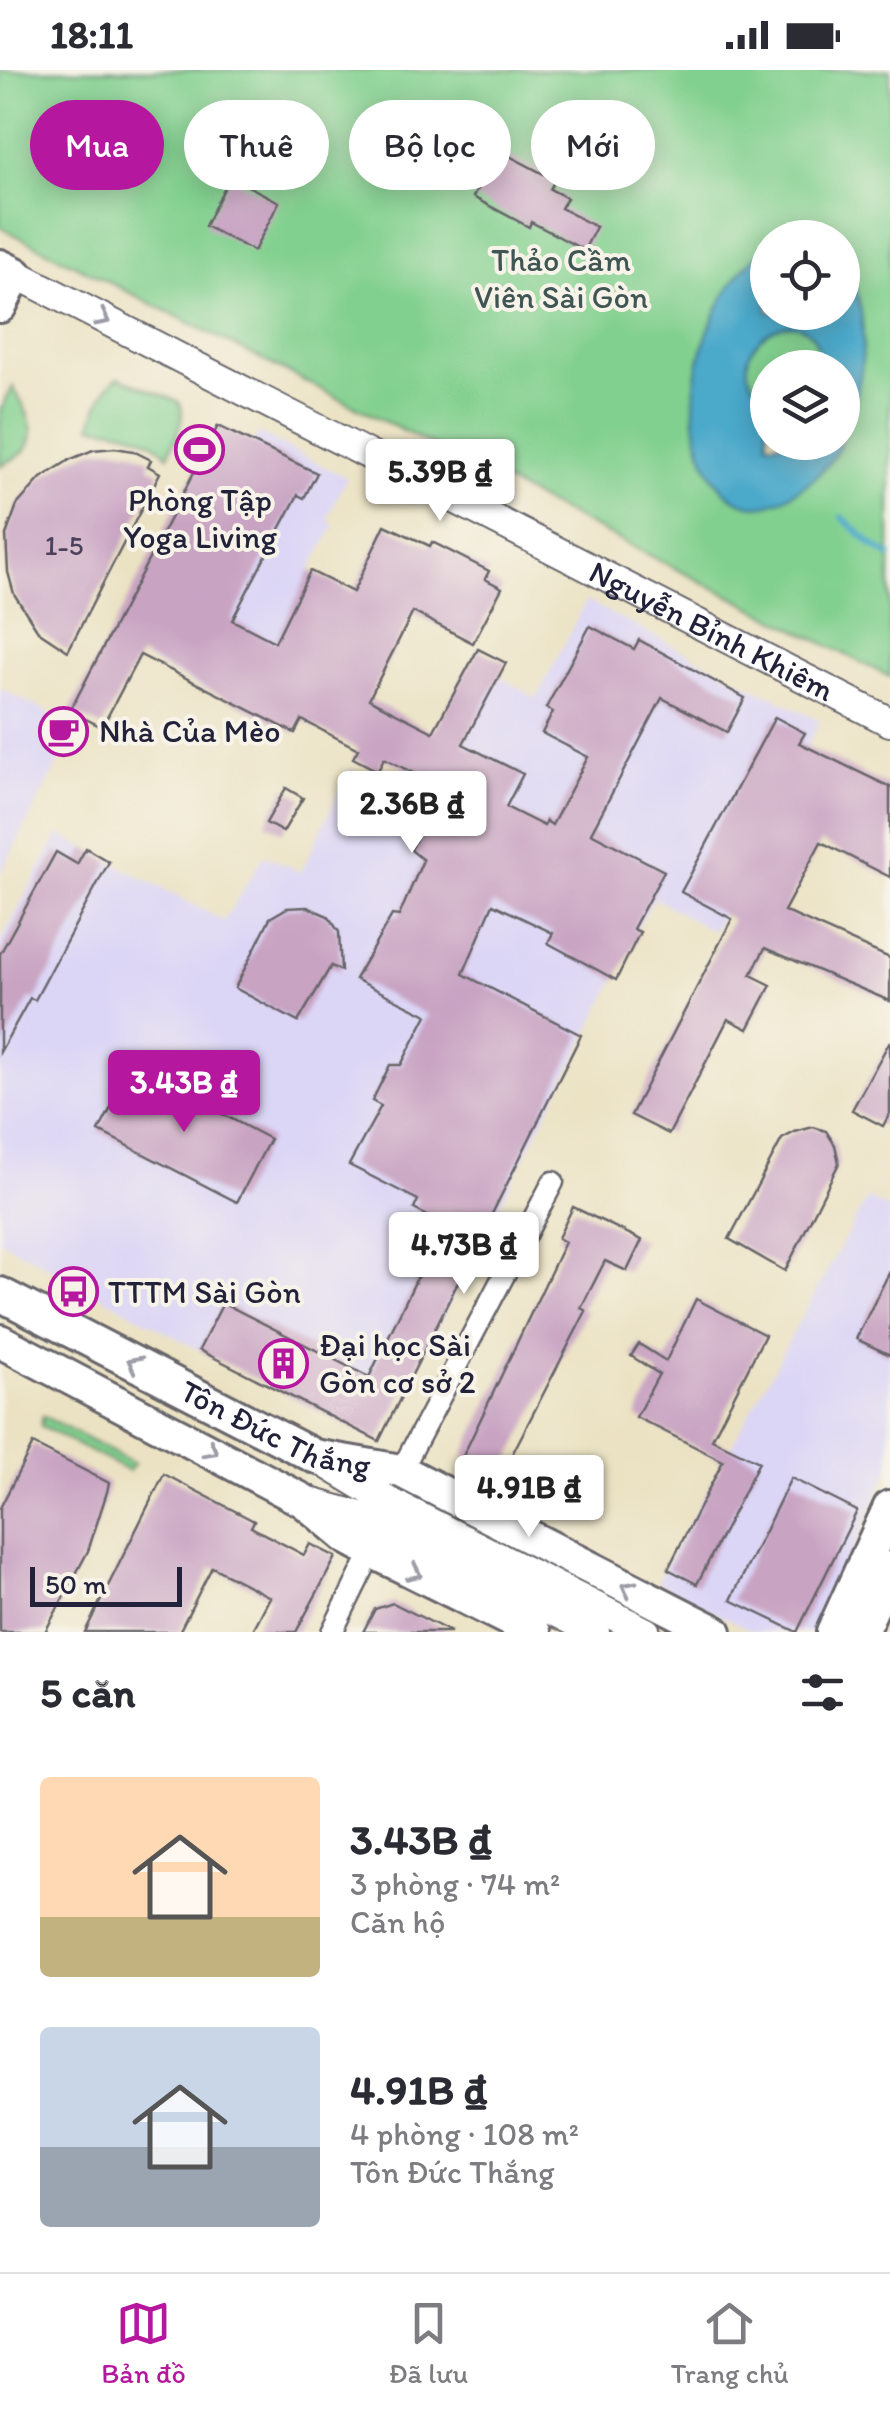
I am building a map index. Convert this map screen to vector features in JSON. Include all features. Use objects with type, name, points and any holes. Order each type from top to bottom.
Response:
[{"type":"main road","points":[[0,306],[8,270]]},
{"type":"main road","name":"Nguyễn Bỉnh Khiêm","points":[[8,270],[890,722]]},
{"type":"main road","name":"Tôn Đức Thắng","points":[[0,1294],[314,1456],[534,1632]]},
{"type":"main road","name":"Tôn Đức Thắng","points":[[0,1341],[304,1501],[348,1538],[383,1510]]},
{"type":"main road","points":[[833,1632],[890,1507]]},
{"type":"main road","points":[[383,1510],[594,1632]]},
{"type":"main road","points":[[383,1510],[646,1632]]},
{"type":"main road","name":"Tôn Đức Thắng","points":[[383,1510],[715,1632]]},
{"type":"main road","points":[[861,1632],[890,1568]]},
{"type":"street","points":[[332,1632],[420,1434],[553,1182]]},
{"type":"shaded area","points":[[258,433],[347,478],[327,519],[335,525],[310,571],[409,619],[373,691],[274,643],[214,675],[206,690],[145,659]]},
{"type":"shaded area","points":[[586,601],[820,721],[713,931],[654,898],[637,928],[508,855],[461,751],[498,676],[537,698]]},
{"type":"shaded area","points":[[0,688],[77,727],[0,875]]},
{"type":"shaded area","points":[[350,769],[640,932],[379,1441],[199,1350],[0,1240],[0,943],[59,834],[224,921],[264,855],[301,872]]},
{"type":"shaded area","points":[[867,1198],[890,1210],[890,1468],[815,1632],[754,1632],[657,1582]]},
{"type":"green space","name":"Thảo Cầm Viên Sài Gòn","points":[[0,70],[890,70],[890,677],[0,227]]},
{"type":"green space","points":[[119,377],[179,402],[181,422],[168,455],[142,437],[92,426],[104,392]]},
{"type":"green space","points":[[13,387],[32,433],[27,448],[0,466],[0,411]]},
{"type":"green space","points":[[43,1416],[134,1464],[128,1471],[41,1426]]},
{"type":"water","points":[[750,262],[750,330],[774,330],[750,350],[750,460],[830,460],[797,491],[767,505],[748,505],[732,498],[719,485],[696,429],[695,388],[705,342],[736,278]]},
{"type":"water","points":[[860,310],[863,348],[860,377],[860,350],[817,350],[815,341],[805,330],[860,330]]},
{"type":"building","points":[[511,157],[531,167],[531,190],[552,190],[567,198],[561,208],[596,227],[584,250],[473,197],[477,190],[511,190]]},
{"type":"building","points":[[223,190],[255,190],[279,202],[254,251],[205,226]]},
{"type":"building","points":[[218,426],[317,473],[304,498],[298,495],[232,620],[275,642],[310,571],[353,592],[385,525],[430,546],[432,542],[489,571],[485,579],[502,588],[473,643],[413,612],[369,699],[433,732],[478,649],[506,663],[463,744],[523,774],[506,807],[544,826],[546,821],[552,825],[588,757],[542,733],[553,712],[546,708],[590,626],[634,649],[639,640],[745,698],[727,732],[662,698],[591,833],[664,871],[633,929],[640,932],[616,980],[548,943],[553,933],[493,904],[463,974],[581,1035],[379,1441],[199,1350],[223,1303],[369,1377],[443,1224],[414,1209],[418,1200],[349,1165],[381,1106],[372,1101],[390,1065],[401,1065],[427,1015],[355,979],[392,915],[399,916],[423,860],[411,850],[444,789],[384,758],[378,771],[353,758],[358,749],[302,720],[295,733],[140,655],[102,727],[70,711]]},
{"type":"building","points":[[115,448],[151,460],[148,466],[160,473],[68,651],[38,631],[14,594],[6,535],[17,505],[41,478],[93,450]]},
{"type":"building","points":[[775,717],[805,733],[799,743],[890,787],[890,877],[821,842],[784,911],[890,958],[890,1001],[765,948],[751,975],[771,985],[748,1029],[728,1019],[669,1134],[631,1115],[732,919],[681,892]]},
{"type":"building","points":[[286,788],[303,798],[283,832],[266,823]]},
{"type":"building","points":[[86,848],[109,862],[35,1000],[30,998],[0,1052],[0,954],[56,852],[77,864]]},
{"type":"building","points":[[307,907],[328,916],[339,932],[341,971],[331,966],[298,1022],[235,988],[270,918],[287,908]]},
{"type":"building","points":[[890,1041],[890,1113],[883,1126],[852,1110]]},
{"type":"building","points":[[132,1067],[270,1139],[237,1202],[99,1131]]},
{"type":"building","points":[[813,1127],[826,1131],[835,1145],[839,1163],[785,1271],[729,1239],[782,1139]]},
{"type":"building","points":[[573,1207],[642,1240],[627,1271],[605,1261],[581,1308],[586,1311],[503,1472],[463,1456],[565,1242],[558,1238]]},
{"type":"building","points":[[890,1271],[890,1355],[856,1339]]},
{"type":"building","points":[[696,1299],[765,1335],[712,1439],[759,1462],[697,1584],[668,1569],[723,1461],[636,1417],[659,1374],[631,1356],[639,1344],[666,1361]]},
{"type":"building","points":[[33,1444],[109,1483],[88,1551],[45,1632],[0,1632],[0,1508]]},
{"type":"building","points":[[164,1474],[254,1521],[251,1527],[304,1555],[310,1544],[336,1557],[296,1632],[252,1632],[270,1597],[212,1567],[179,1632],[85,1632]]},
{"type":"building","points":[[791,1478],[857,1511],[797,1632],[731,1600]]},
{"type":"building","points":[[393,1603],[451,1632],[363,1632],[375,1609]]},
{"type":"waterway","points":[[842,517],[890,556]]},
{"type":"place","name":"Phòng Tập Yoga Living","points":[[200,450]]},
{"type":"place","name":"Nhà Của Mèo","points":[[64,731]]},
{"type":"place","name":"TTTM Sài Gòn","points":[[73,1292]]},
{"type":"place","name":"Đại học Sài Gòn cơ sở 2","points":[[284,1363]]}]
